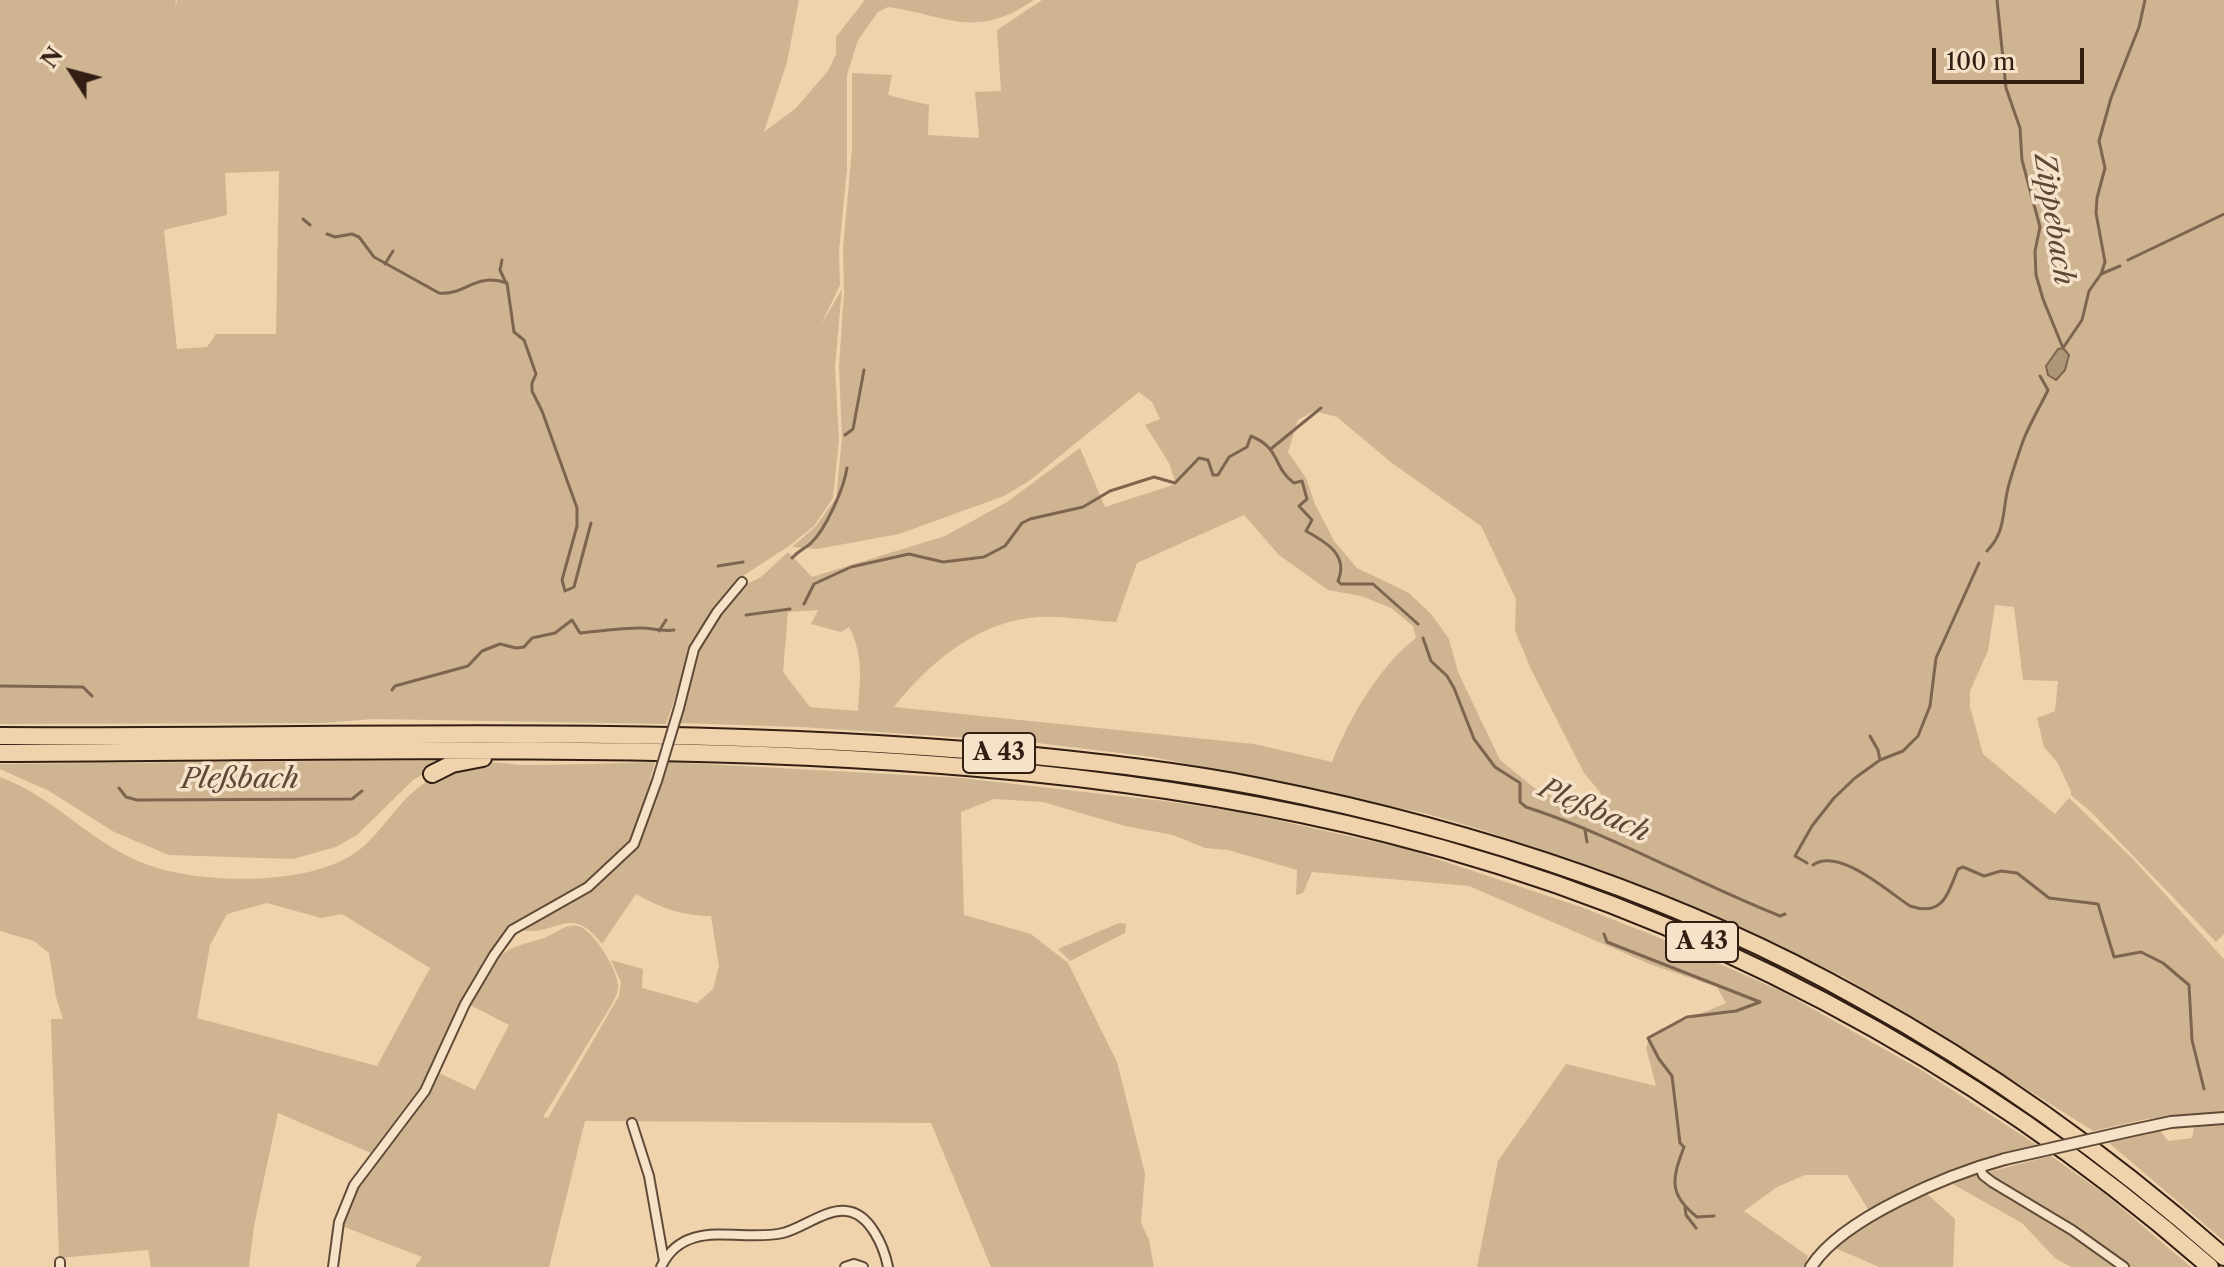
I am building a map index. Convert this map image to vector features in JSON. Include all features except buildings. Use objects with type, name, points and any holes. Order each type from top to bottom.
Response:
[{"type":"highway","name":"A 43","points":[[0,736],[464,732],[683,734],[847,741],[1065,758],[1153,769],[1260,787],[1392,816],[1515,851],[1619,888],[1717,928],[1847,991],[2034,1107],[2122,1171],[2224,1257]]},
{"type":"highway","name":"A 43","points":[[0,753],[569,750],[842,758],[1099,780],[1196,794],[1404,838],[1508,868],[1612,905],[1759,968],[1856,1018],[2045,1137],[2109,1184],[2210,1267]]},
{"type":"highway","points":[[432,774],[452,764],[471,760],[569,750]]},
{"type":"street","points":[[333,1267],[339,1222],[354,1185],[425,1091],[465,1004],[494,955],[512,930],[588,887],[634,844],[657,781],[694,649],[717,612],[742,582]]},
{"type":"street","points":[[1811,1267],[1829,1244],[1854,1227],[1946,1178],[1979,1166],[2171,1122],[2224,1118]]},
{"type":"street","points":[[632,1123],[649,1176],[663,1264]]},
{"type":"street","points":[[1979,1166],[1983,1175],[1992,1182],[2072,1230],[2124,1267]]},
{"type":"street","points":[[663,1264],[673,1249],[697,1237],[714,1233],[756,1238],[804,1226],[830,1213],[848,1211],[865,1221],[873,1231],[888,1267]]},
{"type":"street","points":[[845,1267],[854,1264],[863,1267]]},
{"type":"shaded area","points":[[0,0],[176,0],[175,11],[177,0],[799,0],[787,62],[764,132],[796,108],[828,71],[836,54],[836,37],[865,0],[1034,0],[1013,12],[978,22],[962,22],[888,7],[878,12],[858,40],[847,75],[847,169],[839,251],[840,285],[821,325],[842,289],[835,367],[839,439],[833,498],[814,526],[735,581],[692,648],[666,724],[373,719],[323,723],[0,724]],"holes":[[[279,171],[276,334],[216,334],[207,347],[177,349],[164,230],[227,215],[225,173]]]},
{"type":"shaded area","points":[[1042,0],[2224,0],[2224,934],[2216,942],[2071,795],[2057,762],[2044,747],[2037,718],[2055,711],[2058,681],[2023,680],[2014,607],[1995,605],[1988,651],[1970,691],[1970,707],[1983,754],[2055,814],[2069,798],[2132,858],[2224,959],[2224,1113],[2147,1119],[2093,1131],[1844,977],[1762,938],[1601,870],[1424,813],[1153,757],[1029,742],[801,727],[678,723],[695,659],[721,612],[745,585],[761,577],[788,552],[812,577],[945,536],[1007,502],[1080,448],[1105,507],[1176,484],[1169,463],[1145,425],[1160,419],[1152,402],[1139,392],[1029,481],[1004,496],[899,534],[817,549],[792,547],[816,526],[836,498],[842,439],[839,366],[844,293],[843,249],[852,148],[852,73],[892,75],[888,95],[929,105],[928,135],[979,138],[975,92],[1001,91],[997,30]],"holes":[[[1314,411],[1337,417],[1392,463],[1481,526],[1516,599],[1515,631],[1531,669],[1584,773],[1600,792],[1611,816],[1537,790],[1500,760],[1458,672],[1449,639],[1432,615],[1409,593],[1357,568],[1334,541],[1306,478],[1288,452],[1298,420]],[[1244,515],[1279,555],[1328,590],[1361,596],[1391,608],[1413,626],[1416,638],[1390,663],[1366,694],[1332,762],[1254,744],[894,707],[937,662],[989,629],[1040,617],[1116,622],[1137,563]],[[818,610],[811,624],[841,632],[849,627],[859,658],[858,711],[810,707],[783,672],[788,612]]]},
{"type":"shaded area","points":[[2063,348],[2069,355],[2065,370],[2056,380],[2048,375],[2046,366],[2058,349]]},
{"type":"shaded area","points":[[449,760],[413,780],[357,835],[336,847],[293,859],[169,855],[114,832],[49,791],[0,769],[0,764]]},
{"type":"shaded area","points":[[490,762],[522,765],[655,762],[650,780],[657,781],[633,843],[587,886],[511,929],[471,987],[421,1087],[371,1153],[278,1113],[254,1226],[249,1267],[151,1267],[148,1250],[59,1258],[51,1019],[63,1019],[49,953],[34,941],[0,931],[0,777],[42,799],[97,838],[138,861],[184,874],[238,879],[296,875],[346,858],[365,845],[417,788],[465,766]],"holes":[[[267,903],[321,918],[342,914],[430,968],[377,1066],[197,1018],[210,945],[227,914]]]},
{"type":"shaded area","points":[[667,762],[962,778],[1164,801],[1240,812],[1407,849],[1581,907],[1781,991],[1923,1071],[2037,1145],[1951,1172],[1869,1211],[1847,1175],[1805,1175],[1777,1187],[1744,1211],[1808,1256],[1804,1267],[1477,1267],[1498,1161],[1566,1064],[1656,1086],[1646,1048],[1650,1035],[1726,1003],[1717,987],[1652,965],[1469,886],[1312,872],[1303,893],[1296,895],[1297,870],[1228,850],[1205,848],[1173,835],[1125,826],[1043,802],[994,799],[961,812],[964,915],[1031,934],[1068,963],[1117,1062],[1145,1174],[1141,1223],[1149,1240],[1154,1267],[991,1267],[931,1123],[585,1121],[549,1267],[415,1267],[422,1257],[342,1226],[357,1186],[439,1073],[475,1090],[509,1025],[470,1005],[491,967],[509,950],[565,927],[578,926],[598,943],[617,979],[615,998],[543,1117],[548,1118],[619,996],[621,982],[611,960],[643,969],[642,988],[697,1003],[713,989],[719,966],[711,916],[672,910],[636,894],[602,944],[581,925],[572,923],[532,931],[519,930],[589,889],[635,845]]},
{"type":"shaded area","points":[[1119,923],[1126,924],[1125,933],[1070,961],[1058,949]]},
{"type":"shaded area","points":[[2224,1122],[2224,1241],[2109,1143],[2159,1129],[2168,1141],[2192,1138],[2195,1124]]},
{"type":"shaded area","points":[[2051,1156],[2105,1194],[2191,1267],[2071,1267],[2055,1258],[2022,1223],[1949,1182]]},
{"type":"shaded area","points":[[1925,1192],[1955,1219],[1953,1267],[1879,1267],[1833,1247],[1903,1203]]},
{"type":"waterway","name":"Zippebach","points":[[1997,0],[2006,88],[2020,128],[2022,160],[2040,227],[2035,251],[2036,275],[2063,348]]},
{"type":"waterway","points":[[2063,348],[2082,320],[2089,291],[2105,262],[2096,213],[2105,168],[2099,141],[2111,98],[2139,27],[2145,0]]},
{"type":"waterway","points":[[2128,260],[2224,214]]},
{"type":"waterway","points":[[303,219],[310,225]]},
{"type":"waterway","points":[[327,234],[359,237],[374,257],[439,293],[456,291],[486,280],[507,283],[514,332],[524,340],[536,374],[532,391],[577,508],[577,526],[562,580],[565,591],[574,587],[591,523]]},
{"type":"waterway","points":[[385,264],[393,251]]},
{"type":"waterway","points":[[502,260],[500,270],[506,283]]},
{"type":"waterway","points":[[2101,274],[2120,266]]},
{"type":"waterway","points":[[845,435],[853,429],[864,370]]},
{"type":"waterway","name":"Zippebach","points":[[1987,551],[2000,529],[2008,488],[2023,441],[2048,390],[2040,376]]},
{"type":"waterway","points":[[1272,448],[1321,408]]},
{"type":"waterway","name":"Pleßbach","points":[[804,604],[814,584],[851,567],[909,554],[943,562],[984,557],[1005,546],[1022,523],[1030,519],[1083,507],[1110,491],[1154,477],[1175,483],[1199,458],[1208,460],[1213,475],[1218,475],[1229,457],[1247,447],[1251,436],[1268,447],[1287,477],[1294,483],[1302,481],[1307,499],[1299,506],[1312,520],[1306,531],[1334,550],[1340,564],[1338,581],[1341,584],[1373,584],[1418,624]]},
{"type":"waterway","points":[[792,558],[811,543],[823,528],[838,497],[847,468]]},
{"type":"waterway","points":[[718,566],[743,562]]},
{"type":"waterway","name":"Zippebach","points":[[1807,863],[1795,856],[1812,826],[1834,798],[1855,778],[1880,760],[1903,751],[1918,736],[1930,706],[1936,658],[1979,563]]},
{"type":"waterway","name":"Pleßbach","points":[[746,615],[790,609]]},
{"type":"waterway","name":"Pleßbach","points":[[392,690],[395,686],[468,666],[482,651],[500,644],[524,647],[532,638],[555,633],[572,620],[580,633],[633,628],[674,630]]},
{"type":"waterway","points":[[659,631],[666,620]]},
{"type":"waterway","name":"Pleßbach","points":[[1423,638],[1431,661],[1447,676],[1454,688],[1474,739],[1495,767],[1520,783],[1520,802],[1526,807],[1590,831],[1780,916],[1785,914]]},
{"type":"waterway","name":"Pleßbach","points":[[0,686],[83,687],[92,696]]},
{"type":"waterway","points":[[1870,736],[1880,760]]},
{"type":"waterway","name":"Pleßbach","points":[[119,788],[126,797],[137,800],[352,799],[362,791]]},
{"type":"waterway","points":[[1585,830],[1587,842]]},
{"type":"waterway","name":"Pleßbach","points":[[1813,865],[1824,861],[1849,866],[1910,906],[1921,909],[1937,906],[1947,895],[1958,869],[1963,867],[1984,876],[2001,871],[2017,873],[2049,898],[2098,904],[2114,957],[2141,952],[2163,963],[2189,985],[2192,1040],[2204,1089]]},
{"type":"waterway","points":[[1604,934],[1607,942],[1760,1002],[1736,1011],[1687,1017],[1648,1038],[1672,1076],[1680,1143],[1684,1147],[1675,1177],[1677,1193],[1697,1217],[1714,1216]]},
{"type":"waterway","points":[[1685,1208],[1686,1215],[1696,1228]]}]
